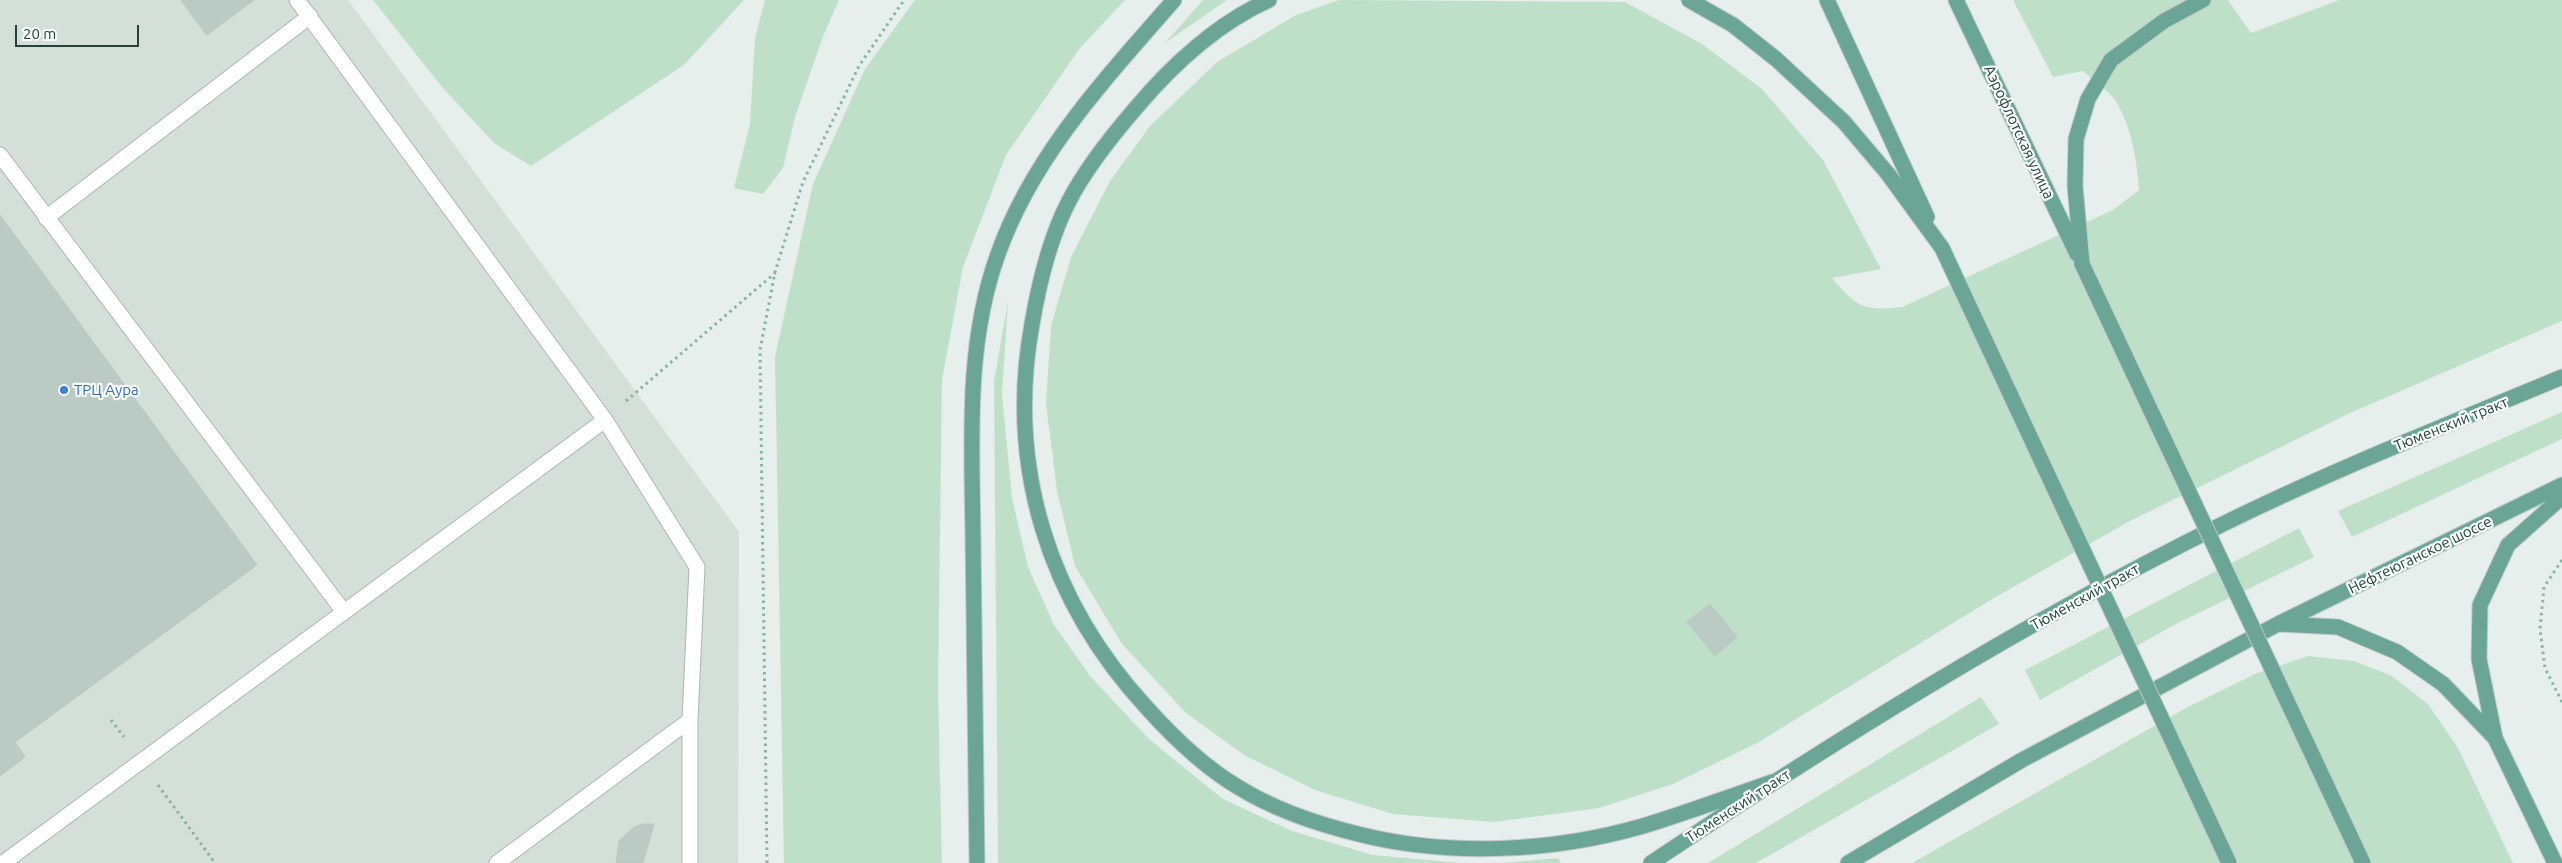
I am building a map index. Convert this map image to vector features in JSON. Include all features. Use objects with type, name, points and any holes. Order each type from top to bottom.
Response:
[{"type":"main road","points":[[977,863],[971,414],[980,321],[998,253],[1029,186],[1069,124],[1174,0]]},
{"type":"main road","points":[[1269,0],[1224,26],[1184,57],[1117,130],[1089,167],[1068,203],[1042,274],[1026,354],[1023,400],[1032,483],[1040,524],[1052,560],[1066,590],[1103,655],[1168,732],[1236,786],[1270,804],[1313,822],[1362,835],[1410,844],[1491,848],[1545,846],[1641,826],[1772,782]]},
{"type":"main road","points":[[1689,0],[1733,25],[1776,59],[1844,122],[1888,174],[1942,248]]},
{"type":"main road","points":[[1828,0],[2229,863]]},
{"type":"main road","name":"Аэрофлотская улица","points":[[1956,0],[2363,863]]},
{"type":"main road","points":[[2082,264],[2074,186],[2076,139],[2088,99],[2112,60],[2164,20],[2203,0]]},
{"type":"main road","name":"Тюменский тракт","points":[[1651,863],[1772,782],[1946,675],[2078,599],[2220,526],[2384,451],[2547,384],[2562,376]]},
{"type":"main road","name":"Нефтеюганское шоссе","points":[[2278,624],[2562,485]]},
{"type":"main road","points":[[2555,863],[2495,738],[2479,659],[2480,605],[2508,545],[2562,497]]},
{"type":"main road","points":[[1848,863],[2022,760],[2278,624],[2338,627],[2397,652],[2443,684],[2495,738]]},
{"type":"lane","points":[[297,0],[605,420],[697,567],[690,720],[690,863]]},
{"type":"lane","points":[[46,218],[310,16]]},
{"type":"lane","points":[[0,155],[344,612]]},
{"type":"lane","points":[[3,863],[605,420]]},
{"type":"lane","points":[[497,863],[690,720]]},
{"type":"path","points":[[767,863],[760,350],[775,272],[803,182],[859,66],[904,0]]},
{"type":"path","points":[[605,420],[775,272]]},
{"type":"path","points":[[2562,560],[2544,587],[2540,629],[2545,668],[2562,702]]},
{"type":"path","points":[[111,720],[216,863]]},
{"type":"shaded area","points":[[0,0],[348,0],[739,532],[738,863],[0,863]]},
{"type":"green space","points":[[373,0],[744,0],[684,65],[531,166],[494,143],[442,87]]},
{"type":"green space","points":[[765,0],[839,0],[824,34],[795,117],[783,168],[763,194],[734,188],[750,124],[755,38]]},
{"type":"green space","points":[[915,0],[1125,0],[1080,48],[1006,155],[963,267],[942,380],[938,690],[942,863],[784,863],[775,357],[813,184],[865,69]]},
{"type":"green space","points":[[1203,0],[1227,0],[1165,43]]},
{"type":"green space","points":[[1339,0],[1625,2],[1702,44],[1762,89],[1823,160],[1881,269],[1832,278],[1855,301],[1862,305],[1878,308],[1902,307],[2113,210],[2139,190],[2133,145],[2117,103],[2106,90],[2083,71],[2053,77],[2013,0],[2228,0],[2251,33],[2339,0],[2562,0],[2562,321],[2348,414],[2130,521],[1994,598],[1757,743],[1673,784],[1599,808],[1494,822],[1393,814],[1315,790],[1244,755],[1186,713],[1122,644],[1075,566],[1057,491],[1046,404],[1051,326],[1071,257],[1110,181],[1150,126],[1217,62],[1296,15]]},
{"type":"green space","points":[[1008,301],[1002,394],[1012,498],[1028,567],[1054,625],[1091,677],[1150,740],[1223,799],[1292,831],[1373,855],[1460,863],[998,863],[994,382]]},
{"type":"green space","points":[[2562,412],[2562,439],[2352,537],[2338,511]]},
{"type":"green space","points":[[2299,528],[2314,557],[2174,625],[2040,700],[2025,670]]},
{"type":"green space","points":[[2308,656],[2354,661],[2392,676],[2428,704],[2458,748],[2513,863],[1912,863],[2186,708],[2255,674]]},
{"type":"green space","points":[[1981,697],[1999,724],[1756,863],[1708,863]]},
{"type":"green space","points":[[1558,858],[1561,863],[1501,863]]},
{"type":"building","points":[[181,0],[254,0],[207,35]]},
{"type":"building","name":"ТРЦ Аура","points":[[0,215],[257,565],[15,742],[25,757],[0,776]]},
{"type":"building","points":[[1710,604],[1737,637],[1715,656],[1687,622]]},
{"type":"building","points":[[643,824],[654,824],[643,863],[616,863],[619,841],[634,827]]},
{"type":"place","name":"ТРЦ Аура","points":[[64,390]]}]
